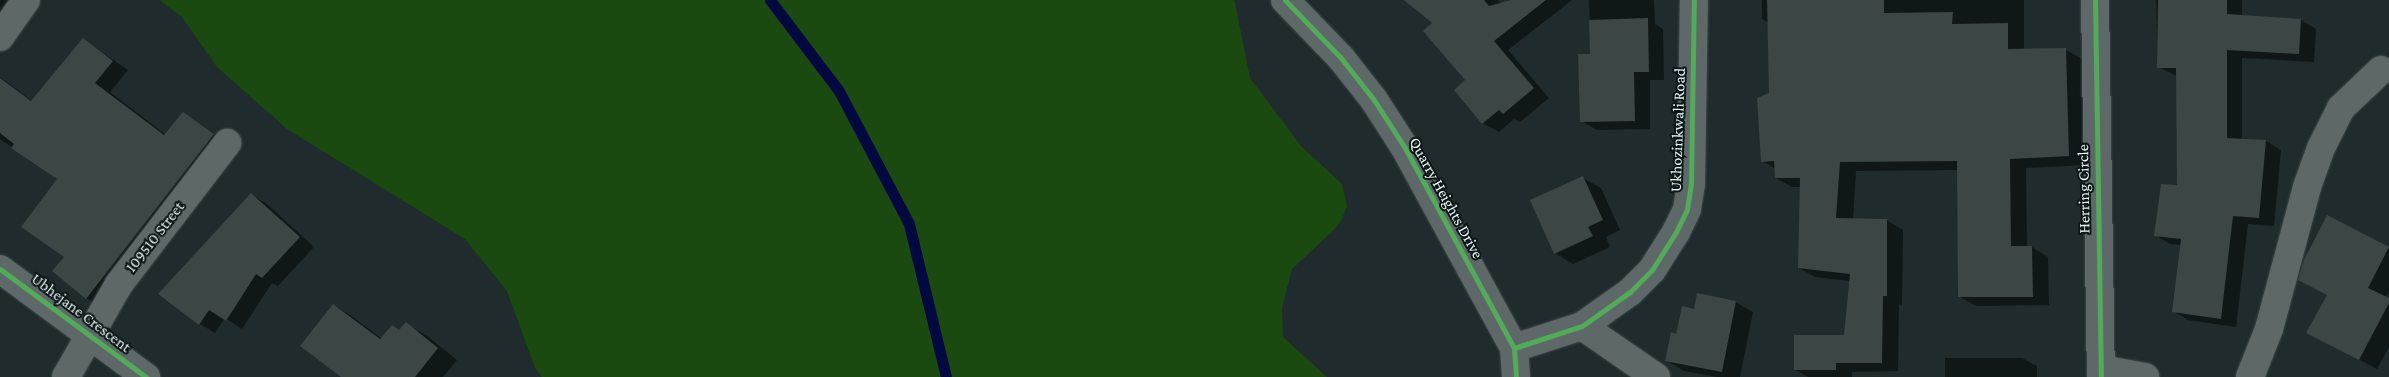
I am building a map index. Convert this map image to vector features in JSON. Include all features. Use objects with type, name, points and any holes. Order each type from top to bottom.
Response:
[{"type":"street","points":[[0,37],[26,0]]},
{"type":"street","name":"Quarry Heights Drive","points":[[1285,0],[1340,58],[1374,100],[1395,132],[1514,348],[1516,377]]},
{"type":"street","name":"Ukhozinkwali Road","points":[[1514,348],[1582,326],[1630,292],[1652,270],[1676,232],[1687,209],[1691,183],[1694,0]]},
{"type":"street","name":"Herring Circle","points":[[2095,0],[2101,373],[2145,377]]},
{"type":"street","points":[[2250,377],[2269,329],[2307,188],[2320,148],[2341,108],[2381,70]]},
{"type":"street","name":"109510 Street","points":[[66,377],[91,336],[102,309],[119,284],[227,144]]},
{"type":"street","name":"Ubhejane Crescent","points":[[0,269],[146,377]]},
{"type":"street","points":[[1582,326],[1656,377]]},
{"type":"green space","points":[[159,0],[1233,0],[1250,78],[1301,146],[1342,184],[1347,206],[1342,219],[1333,231],[1292,269],[1282,308],[1283,337],[1327,377],[542,377],[535,368],[507,291],[465,239],[287,129],[217,67],[182,17]]},
{"type":"building","points":[[1404,0],[1484,0],[1489,6],[1511,0],[1546,0],[1494,41],[1534,88],[1503,114],[1499,110],[1482,124],[1454,90],[1465,80],[1423,31],[1432,23]]},
{"type":"building","points":[[1767,0],[1884,0],[1884,13],[1953,12],[1952,24],[2008,23],[2008,49],[2066,48],[2069,156],[2010,159],[2011,246],[2032,246],[2033,297],[1958,297],[1957,161],[1840,162],[1836,218],[1887,219],[1887,296],[1883,296],[1882,363],[1836,363],[1836,370],[1794,370],[1794,335],[1844,335],[1850,274],[1798,268],[1800,178],[1775,178],[1774,161],[1761,162],[1757,98],[1769,93]]},
{"type":"building","points":[[2158,0],[2227,0],[2227,14],[2301,19],[2299,54],[2227,50],[2227,138],[2266,140],[2259,218],[2233,216],[2221,319],[2172,312],[2181,239],[2154,236],[2161,184],[2177,185],[2176,68],[2157,68]]},
{"type":"building","points":[[1648,18],[1649,72],[1634,72],[1635,121],[1580,122],[1578,54],[1590,54],[1589,20]]},
{"type":"building","points":[[83,38],[113,61],[95,83],[164,135],[183,112],[214,134],[86,299],[52,271],[64,257],[21,227],[57,179],[11,148],[14,144],[0,133],[0,78],[31,101]]},
{"type":"building","points":[[1583,176],[1603,220],[1588,227],[1593,236],[1554,254],[1530,200]]},
{"type":"building","points":[[251,193],[300,237],[262,278],[256,274],[226,321],[209,310],[199,325],[158,294]]},
{"type":"building","points":[[2327,215],[2389,247],[2368,288],[2389,298],[2389,303],[2359,360],[2306,333],[2327,295],[2298,280],[2304,260]]},
{"type":"building","points":[[1697,293],[1736,301],[1722,372],[1665,361],[1671,332],[1676,334],[1682,306],[1694,309]]},
{"type":"building","points":[[333,304],[380,339],[392,325],[399,330],[406,322],[438,348],[415,377],[341,377],[300,346]]},
{"type":"waterway","points":[[770,0],[839,91],[909,224],[946,377]]},
{"type":"cycle path","points":[[1285,0],[1341,58],[1374,100],[1405,148],[1514,348],[1516,377]]},
{"type":"cycle path","points":[[1514,348],[1582,326],[1630,292],[1652,270],[1676,232],[1687,209],[1691,183],[1694,0]]},
{"type":"cycle path","points":[[2095,0],[2101,377]]},
{"type":"cycle path","points":[[0,269],[146,377]]}]
